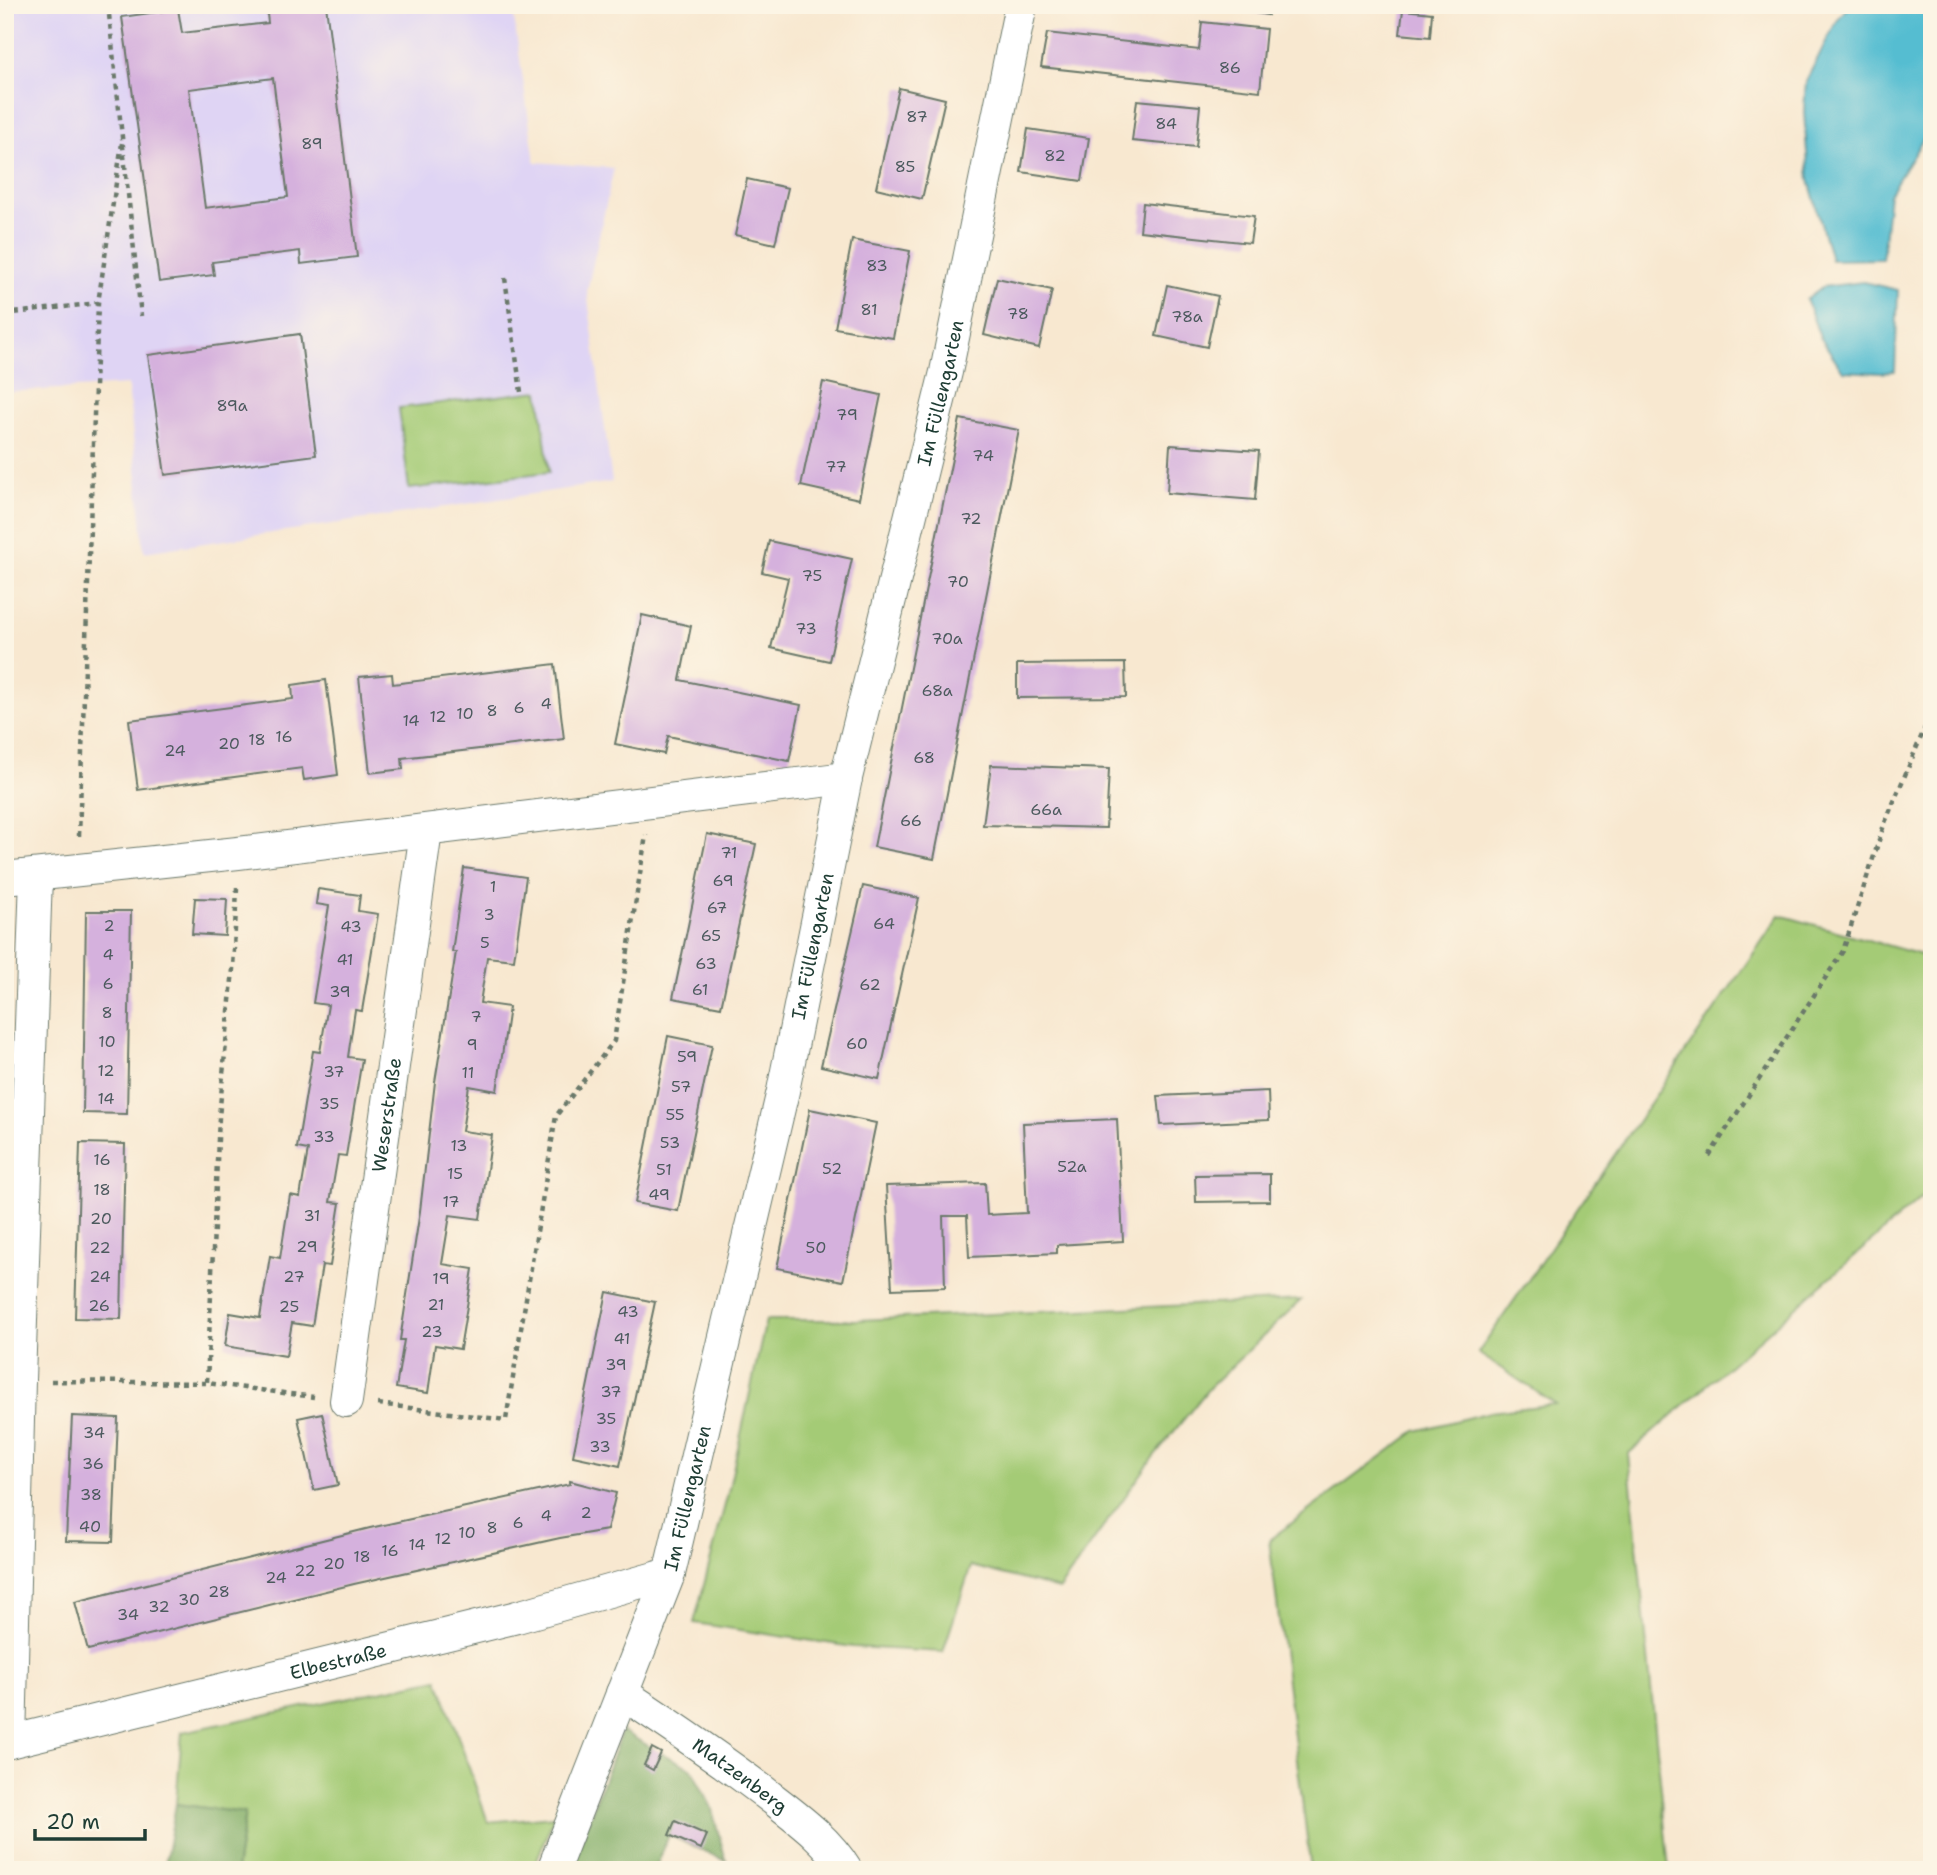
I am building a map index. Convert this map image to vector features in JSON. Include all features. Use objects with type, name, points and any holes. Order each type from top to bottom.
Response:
[{"type":"street","name":"Im Füllengarten","points":[[553,1870],[669,1574],[779,1105],[846,778],[946,372],[1021,5]]},
{"type":"street","points":[[8,1742],[19,1380],[20,877],[426,831],[846,778]]},
{"type":"street","name":"Weserstraße","points":[[346,1401],[426,831]]},
{"type":"street","name":"Elbestraße","points":[[8,1742],[517,1616],[669,1574]]},
{"type":"street","name":"Matzenberg","points":[[622,1693],[727,1763],[786,1809],[837,1854],[846,1870]]},
{"type":"path","points":[[108,5],[141,316]]},
{"type":"path","points":[[80,801],[98,303],[122,143]]},
{"type":"path","points":[[505,278],[521,392]]},
{"type":"path","points":[[5,314],[98,303]]},
{"type":"path","points":[[1709,1156],[1843,951],[1884,825],[1932,711]]},
{"type":"path","points":[[19,1380],[207,1383],[506,1420],[556,1116],[614,1041],[647,832]]},
{"type":"path","points":[[207,1383],[219,1117],[233,969],[238,853]]},
{"type":"shaded area","points":[[5,5],[440,5],[447,11],[489,5],[512,5],[535,162],[614,168],[587,291],[612,482],[144,552],[128,385],[5,392]]},
{"type":"green space","points":[[539,391],[549,472],[409,489],[399,408]]},
{"type":"green space","points":[[1780,915],[1932,958],[1932,1200],[1922,1197],[1628,1454],[1669,1870],[1311,1870],[1269,1540],[1416,1431],[1490,1412],[1555,1404],[1478,1353]]},
{"type":"green space","points":[[1301,1300],[1209,1388],[1154,1456],[1059,1589],[971,1566],[943,1652],[853,1647],[694,1623],[727,1497],[766,1320],[857,1320]]},
{"type":"green space","points":[[438,1679],[488,1822],[554,1816],[533,1870],[236,1870],[245,1813],[176,1804],[182,1732]]},
{"type":"green space","points":[[622,1731],[652,1748],[644,1765],[653,1769],[661,1753],[691,1768],[711,1806],[726,1861],[669,1835],[655,1870],[570,1870]]},
{"type":"green space","points":[[176,1804],[245,1813],[236,1870],[164,1870]]},
{"type":"water","points":[[1849,5],[1932,5],[1932,125],[1889,194],[1882,259],[1831,260],[1809,180],[1804,112],[1806,81],[1835,24]]},
{"type":"water","points":[[1863,282],[1898,290],[1895,371],[1843,371],[1820,337],[1806,299],[1822,287]]},
{"type":"building","points":[[266,5],[326,5],[357,257],[301,264],[300,251],[212,262],[214,275],[159,282],[122,17],[178,9],[182,33],[268,23]],"holes":[[[273,78],[288,197],[205,208],[189,89]]]},
{"type":"building","points":[[1204,5],[1269,5],[1268,15]]},
{"type":"building","points":[[1403,10],[1432,13],[1430,37],[1400,34]]},
{"type":"building","points":[[1202,22],[1266,29],[1260,91],[1041,67],[1047,33],[1199,50]]},
{"type":"building","points":[[899,88],[945,99],[922,199],[876,188]]},
{"type":"building","points":[[1137,100],[1200,106],[1196,147],[1132,141]]},
{"type":"building","points":[[1028,129],[1089,138],[1082,181],[1021,172]]},
{"type":"building","points":[[747,179],[788,188],[775,244],[735,235]]},
{"type":"building","points":[[1143,203],[1254,216],[1250,243],[1140,231]]},
{"type":"building","points":[[852,240],[910,251],[893,338],[835,328]]},
{"type":"building","points":[[997,278],[1052,290],[1039,348],[984,335]]},
{"type":"building","points":[[1167,285],[1218,296],[1207,347],[1156,336]]},
{"type":"building","points":[[300,334],[316,455],[165,475],[148,355]]},
{"type":"building","points":[[823,382],[881,395],[859,499],[801,486]]},
{"type":"building","points":[[960,419],[1019,430],[934,859],[874,847]]},
{"type":"building","points":[[1170,445],[1259,451],[1255,500],[1167,493]]},
{"type":"building","points":[[769,541],[852,559],[829,661],[771,648],[788,578],[762,572]]},
{"type":"building","points":[[642,615],[691,626],[680,680],[801,705],[789,761],[668,736],[664,754],[615,744]]},
{"type":"building","points":[[1125,663],[1126,697],[1017,698],[1017,664]]},
{"type":"building","points":[[555,664],[564,739],[402,758],[403,769],[370,773],[359,677],[392,674],[393,684]]},
{"type":"building","points":[[326,680],[338,775],[304,780],[302,768],[138,790],[129,720],[293,699],[292,685]]},
{"type":"building","points":[[991,765],[1109,769],[1106,828],[983,825]]},
{"type":"building","points":[[707,834],[756,844],[721,1007],[673,998]]},
{"type":"building","points":[[464,868],[526,877],[514,960],[487,957],[480,1003],[509,1007],[497,1091],[469,1086],[462,1131],[492,1135],[480,1219],[450,1215],[442,1264],[473,1269],[460,1349],[435,1345],[428,1393],[396,1388],[404,1340],[400,1340],[420,1211],[435,1082],[456,952],[452,952]]},
{"type":"building","points":[[863,886],[919,898],[879,1079],[821,1066]]},
{"type":"building","points":[[318,889],[360,895],[358,911],[378,914],[362,1011],[355,1010],[348,1057],[362,1059],[346,1156],[338,1155],[330,1202],[340,1203],[330,1266],[322,1265],[312,1326],[292,1323],[286,1356],[225,1346],[230,1313],[260,1318],[270,1256],[280,1258],[290,1195],[300,1197],[308,1150],[297,1148],[313,1051],[320,1052],[328,1005],[313,1003],[329,906],[316,904]]},
{"type":"building","points":[[195,898],[227,899],[225,936],[192,934]]},
{"type":"building","points":[[86,911],[131,911],[127,1114],[83,1113]]},
{"type":"building","points":[[668,1036],[712,1045],[678,1211],[635,1203]]},
{"type":"building","points":[[1268,1091],[1269,1120],[1161,1125],[1158,1096]]},
{"type":"building","points":[[810,1109],[876,1123],[843,1281],[777,1268]]},
{"type":"building","points":[[1117,1119],[1123,1241],[1057,1245],[1057,1253],[969,1257],[967,1216],[943,1216],[945,1287],[892,1289],[886,1186],[985,1183],[987,1215],[1027,1213],[1023,1123]]},
{"type":"building","points":[[80,1143],[125,1144],[121,1319],[75,1318]]},
{"type":"building","points":[[1270,1174],[1270,1201],[1196,1202],[1195,1175]]},
{"type":"building","points":[[607,1292],[655,1302],[620,1466],[573,1456]]},
{"type":"building","points":[[322,1413],[338,1485],[314,1490],[298,1418]]},
{"type":"building","points":[[72,1416],[118,1418],[113,1542],[66,1541]]},
{"type":"building","points":[[570,1481],[616,1493],[607,1530],[354,1584],[88,1650],[75,1602],[370,1528],[570,1484]]},
{"type":"building","points":[[652,1748],[661,1753],[653,1770],[644,1765]]},
{"type":"building","points":[[675,1821],[707,1835],[701,1849],[669,1835]]}]
